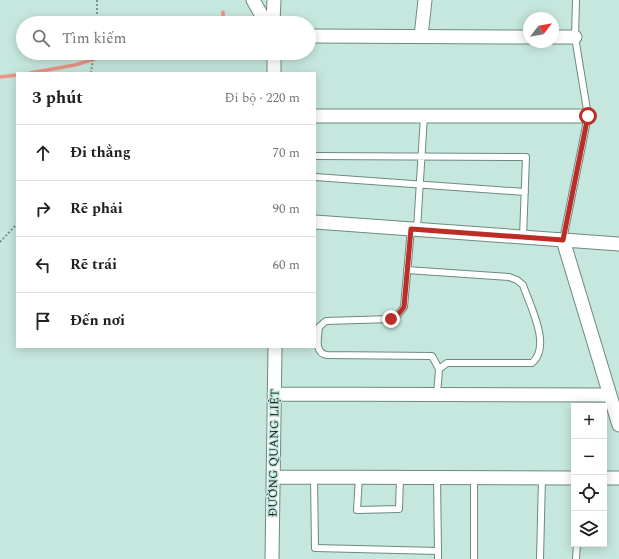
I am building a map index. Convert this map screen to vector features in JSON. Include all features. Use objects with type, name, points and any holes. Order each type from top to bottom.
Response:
[{"type":"street","points":[[254,0],[262,16]]},
{"type":"street","points":[[274,0],[274,16]]},
{"type":"street","points":[[422,36],[425,0]]},
{"type":"street","points":[[316,36],[523,36]]},
{"type":"street","points":[[559,36],[575,37]]},
{"type":"street","points":[[274,60],[274,72]]},
{"type":"street","points":[[316,116],[588,116]]},
{"type":"street","points":[[316,222],[619,244]]},
{"type":"street","points":[[563,240],[619,425]]},
{"type":"street","name":"ĐƯỜNG QUANG LIỆT","points":[[272,559],[275,348]]},
{"type":"street","points":[[274,394],[610,395]]},
{"type":"street","points":[[273,477],[571,478]]},
{"type":"street","points":[[607,478],[619,478]]},
{"type":"lane","points":[[563,240],[588,116],[575,37],[576,0]]},
{"type":"lane","points":[[424,116],[420,185],[407,270],[404,307],[396,317],[391,319],[326,321],[318,327],[318,349],[323,354],[327,355],[432,356],[439,369],[437,395]]},
{"type":"lane","points":[[316,156],[526,157],[523,237]]},
{"type":"lane","points":[[316,177],[525,192]]},
{"type":"lane","points":[[407,270],[509,277],[517,280],[523,285],[541,340],[538,358],[532,363],[447,363],[439,369]]},
{"type":"lane","points":[[314,477],[315,548],[438,551]]},
{"type":"lane","points":[[359,477],[357,510],[399,509],[400,477]]},
{"type":"lane","points":[[437,478],[438,559]]},
{"type":"lane","points":[[474,478],[474,559]]},
{"type":"lane","points":[[540,559],[542,478]]},
{"type":"lane","points":[[576,559],[577,547]]},
{"type":"path","points":[[97,0],[97,16]]},
{"type":"path","points":[[91,72],[93,60]]},
{"type":"path","points":[[0,242],[16,225]]},
{"type":"waterway","points":[[36,72],[75,65],[91,60]]},
{"type":"waterway","points":[[0,77],[16,75]]},
{"type":"route","points":[[391,319],[401,313],[404,307],[411,229],[563,240],[588,116]]}]
